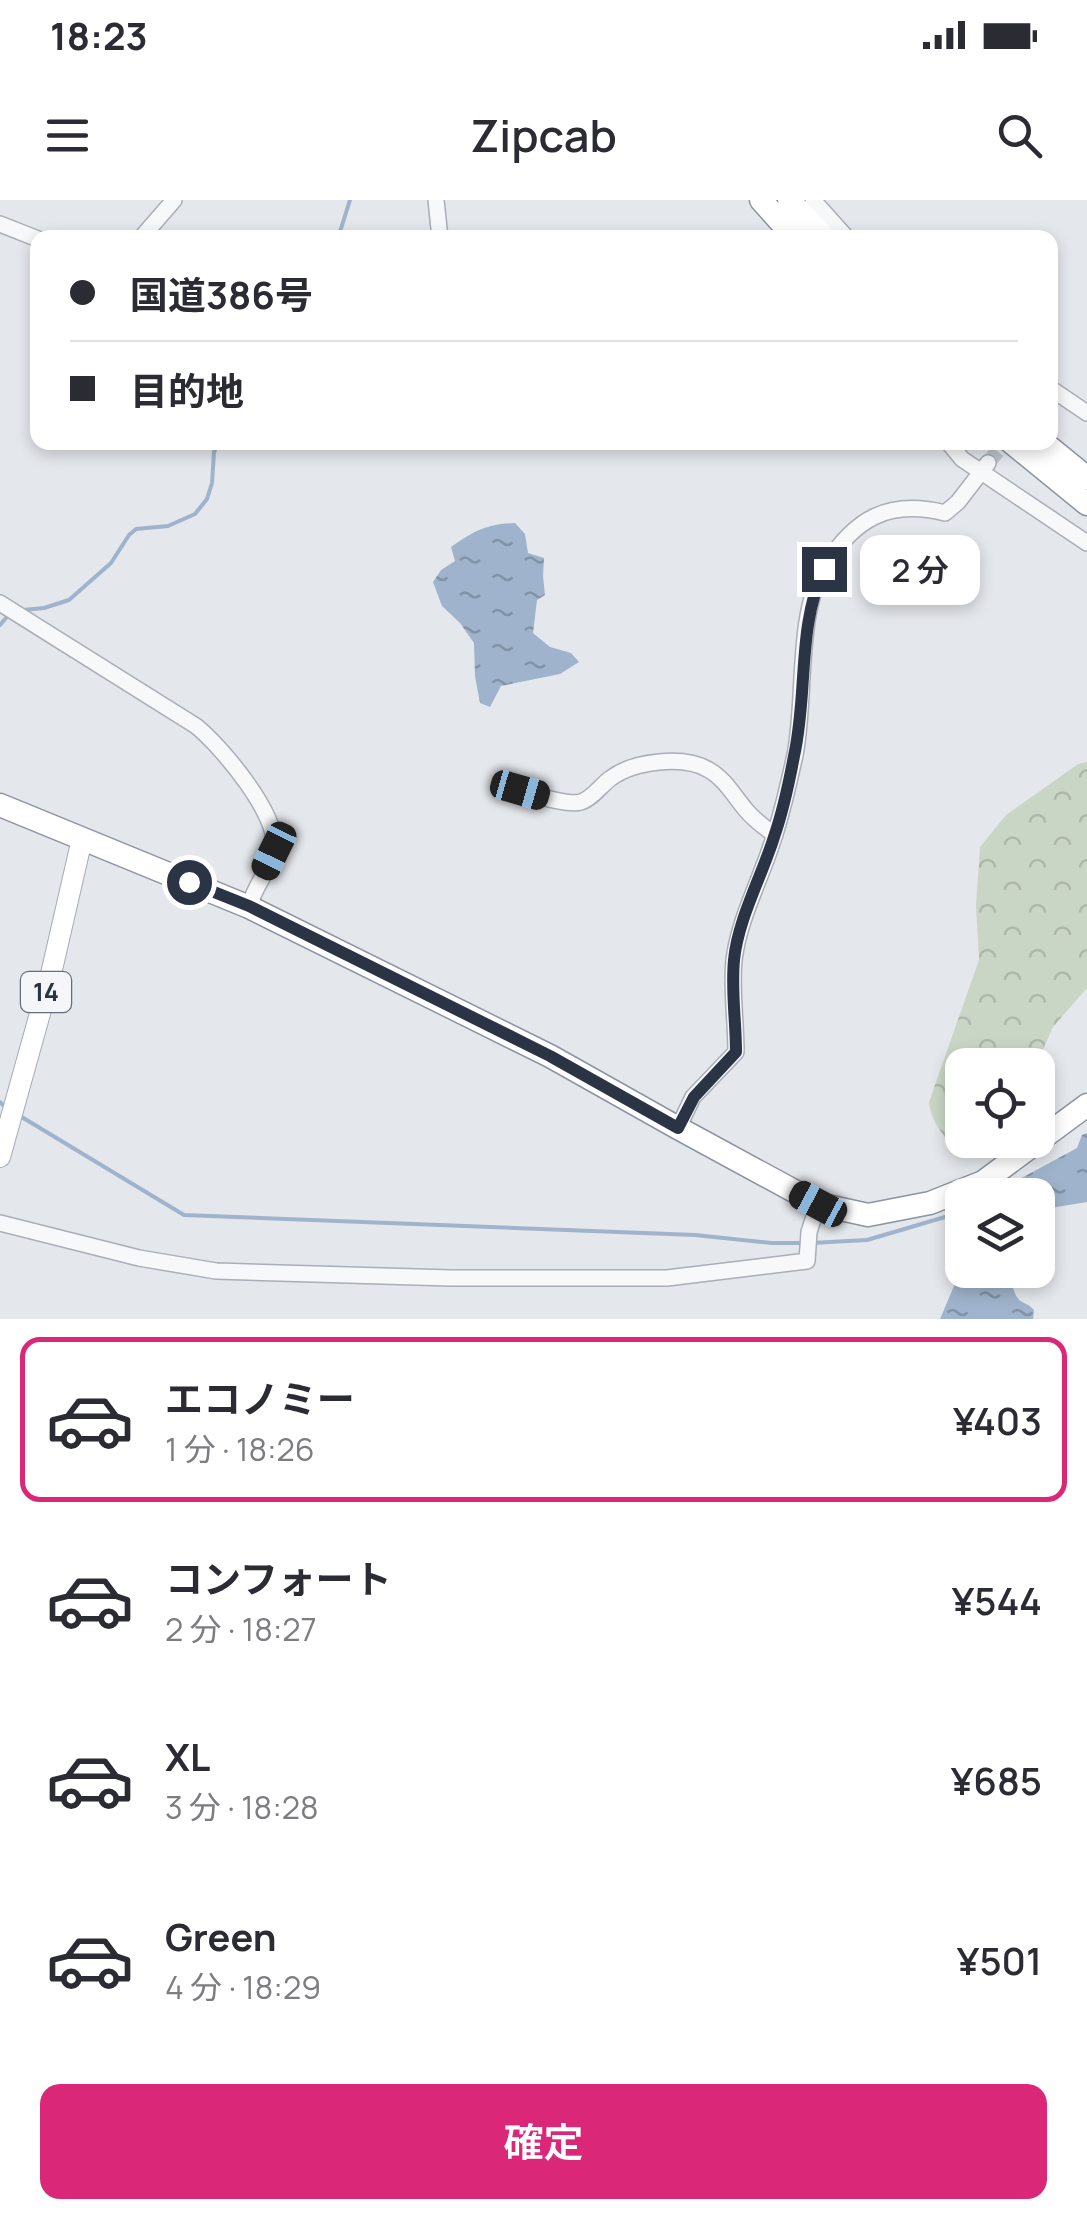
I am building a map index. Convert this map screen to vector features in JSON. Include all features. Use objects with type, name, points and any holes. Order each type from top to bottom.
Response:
[{"type":"highway","points":[[761,200],[788,230]]},
{"type":"highway","points":[[789,200],[817,230]]},
{"type":"highway","points":[[1021,450],[1087,504]]},
{"type":"highway","points":[[1053,450],[1087,478]]},
{"type":"highway","points":[[0,805],[249,906],[550,1056],[818,1204],[868,1215],[930,1203],[984,1182],[1087,1105]]},
{"type":"main road","name":"14","points":[[1,1147],[52,974],[82,839]]},
{"type":"street","points":[[148,230],[174,200]]},
{"type":"street","points":[[436,200],[439,230]]},
{"type":"street","points":[[812,200],[840,230]]},
{"type":"street","points":[[0,224],[30,236]]},
{"type":"street","points":[[1058,393],[1085,411]]},
{"type":"street","points":[[1058,404],[1085,411]]},
{"type":"street","points":[[955,450],[962,459],[984,467],[1087,543]]},
{"type":"street","points":[[678,1128],[694,1097],[736,1052],[734,959],[775,835],[795,752],[808,616],[824,569],[848,537],[883,512],[922,508],[945,513],[984,467]]},
{"type":"street","points":[[0,602],[213,740],[252,790],[274,832],[274,851],[249,906]]},
{"type":"street","points":[[520,790],[575,804],[625,770],[650,762],[688,762],[707,768],[720,778],[758,823],[775,835]]},
{"type":"street","points":[[0,1223],[216,1272],[667,1278],[807,1261],[808,1239],[818,1204]]},
{"type":"green space","points":[[1087,762],[1087,988],[1053,1027],[1044,1048],[948,1048],[979,960],[976,906],[980,847],[1006,815],[1078,764]]},
{"type":"green space","points":[[945,1057],[945,1136],[929,1102]]},
{"type":"water","points":[[515,523],[525,534],[528,553],[544,558],[545,595],[537,600],[533,633],[550,647],[571,653],[579,662],[560,674],[501,686],[490,707],[480,703],[474,643],[442,606],[433,582],[441,570],[455,561],[451,547],[481,529]]},
{"type":"water","points":[[1087,1133],[1087,1202],[1055,1207],[1055,1178],[1021,1178],[1077,1148],[1082,1135]]},
{"type":"water","points":[[953,1288],[1013,1288],[1020,1300],[1034,1310],[1033,1319],[940,1319]]},
{"type":"waterway","points":[[341,230],[350,200]]},
{"type":"waterway","points":[[23,610],[69,600],[111,563],[136,529],[168,526],[195,514],[207,499],[215,450]]},
{"type":"waterway","points":[[0,625],[6,618]]},
{"type":"waterway","points":[[0,1102],[3,1105]]},
{"type":"waterway","points":[[20,1116],[184,1215],[695,1235],[802,1243]]},
{"type":"waterway","points":[[811,1243],[867,1240],[945,1217]]},
{"type":"tunnel","points":[[988,463],[999,450]]},
{"type":"route","points":[[189,882],[249,906],[550,1056],[678,1128],[694,1097],[736,1052],[734,959],[775,835],[795,752],[808,616],[824,569]]}]
